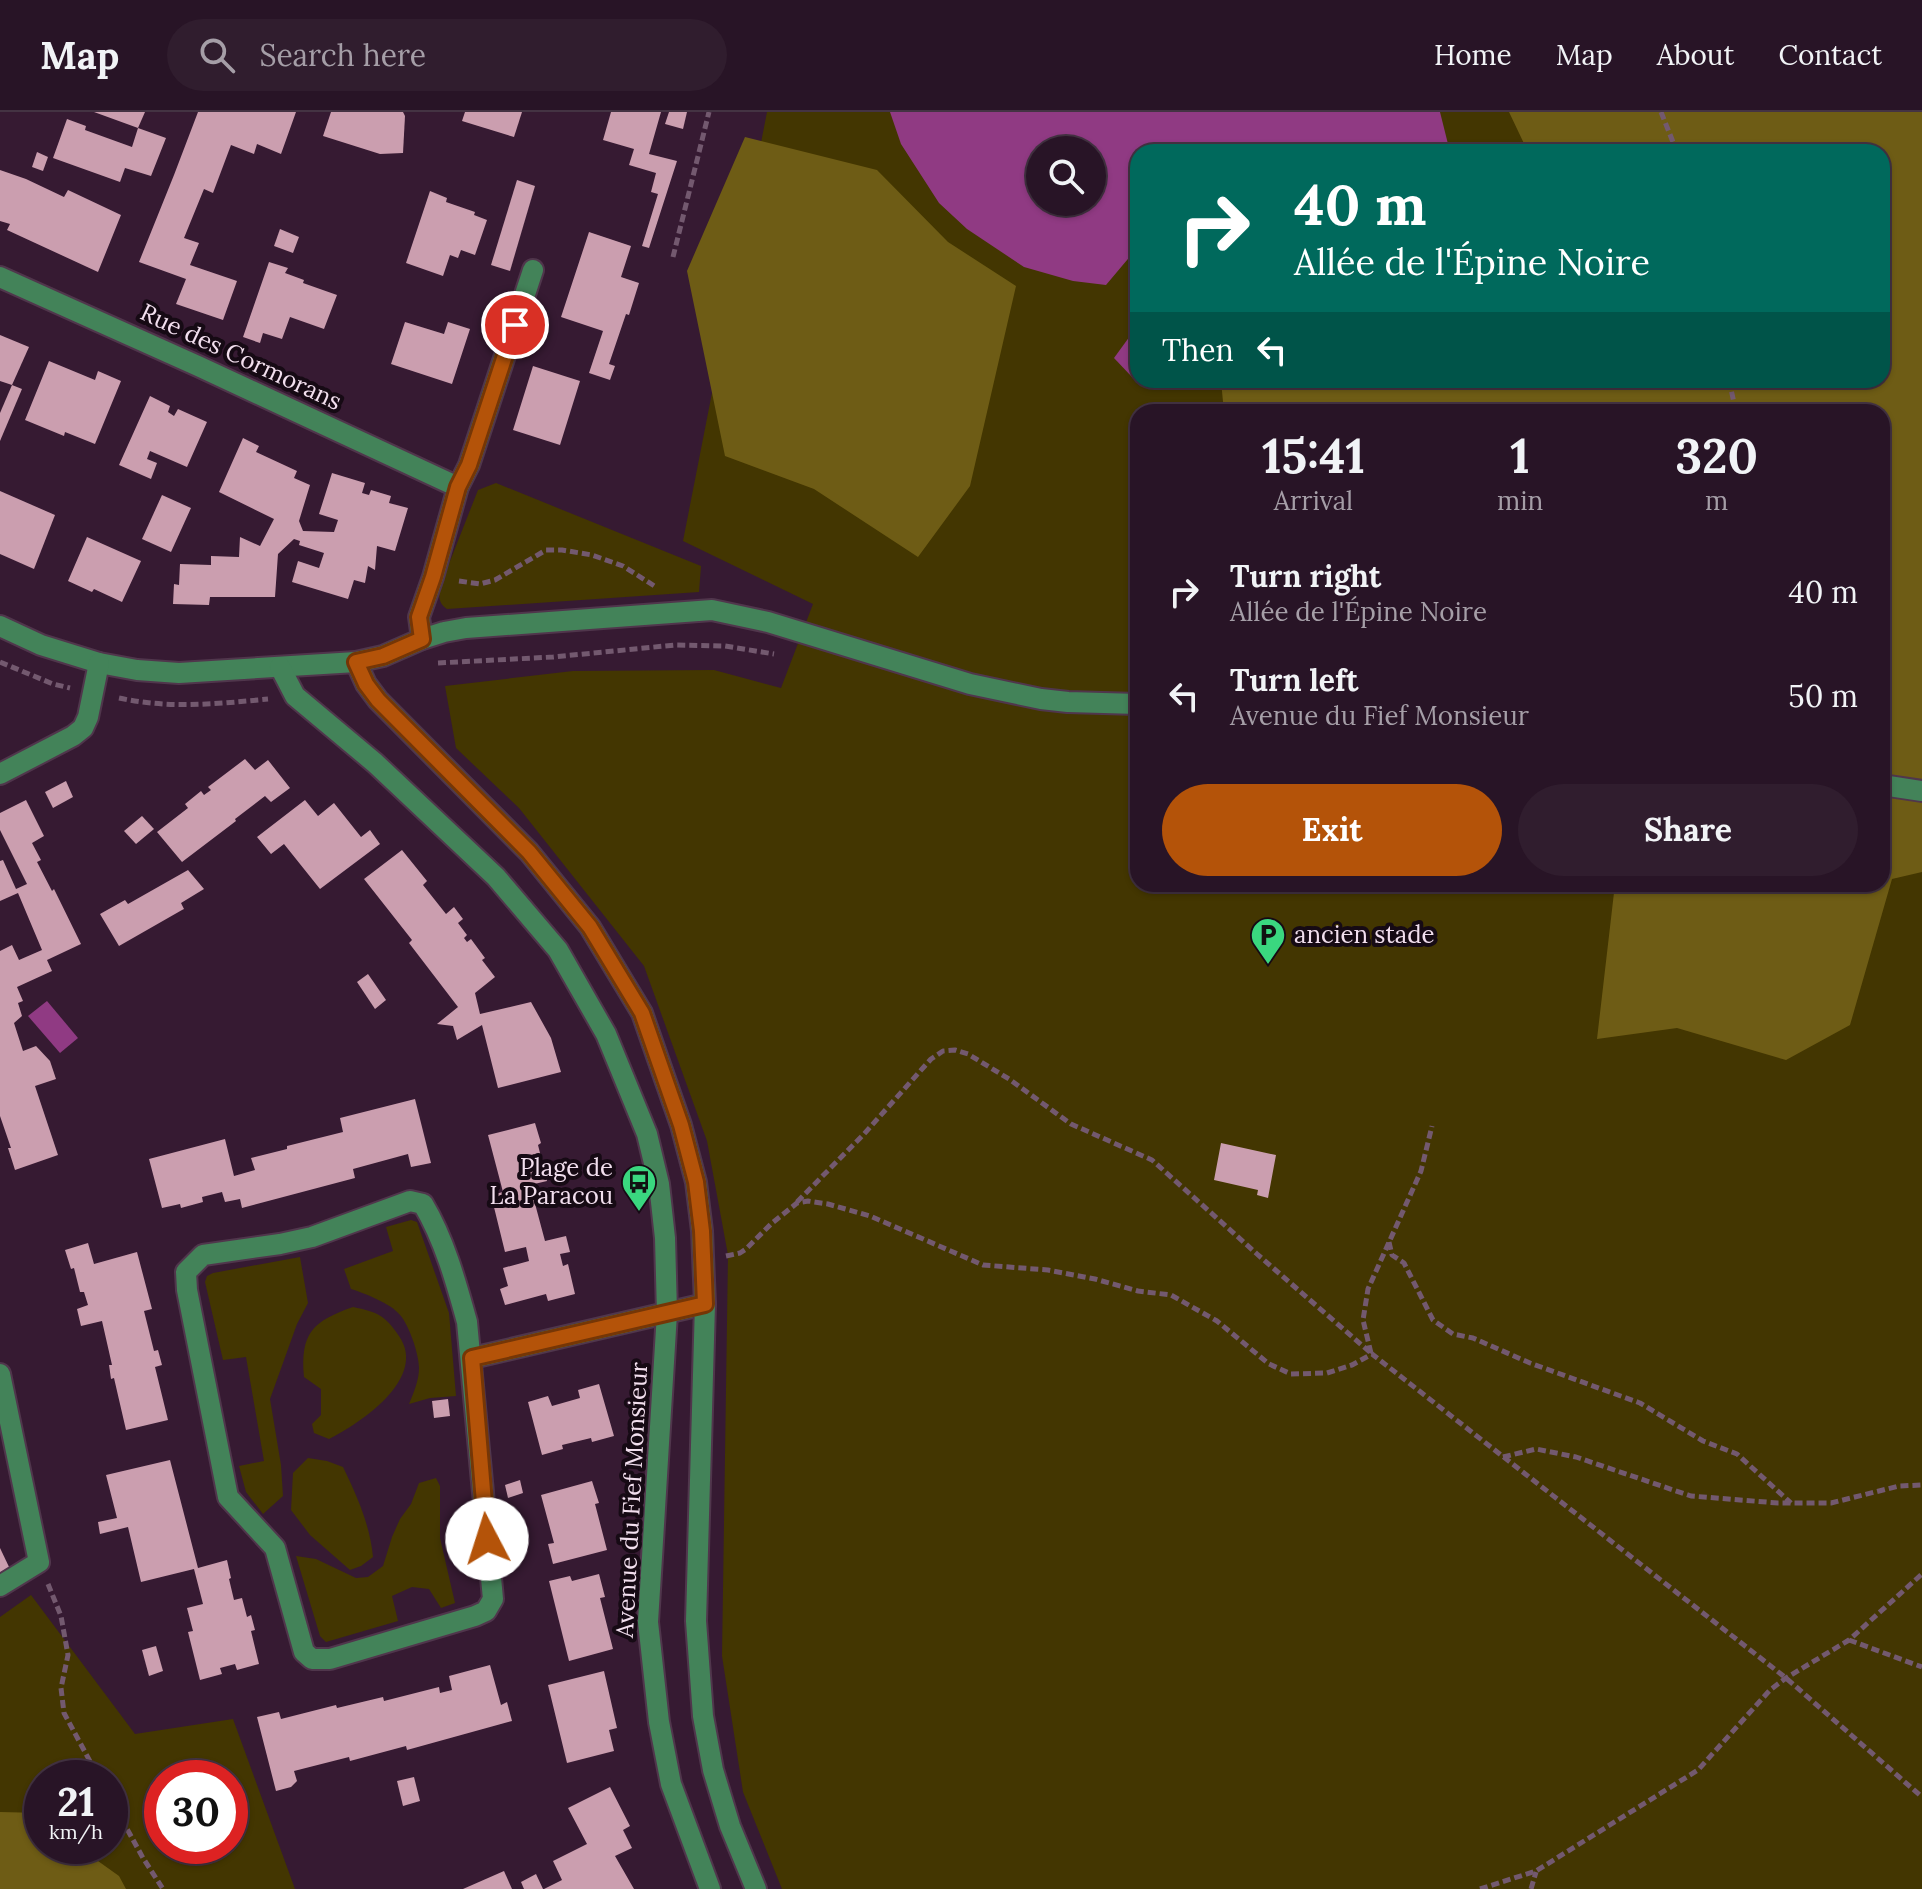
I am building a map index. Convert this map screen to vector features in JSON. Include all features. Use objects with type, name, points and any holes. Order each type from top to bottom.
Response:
[{"type":"street","points":[[422,639],[419,617],[458,487],[469,465],[533,270]]},
{"type":"street","name":"Rue des Cormorans","points":[[0,277],[458,487]]},
{"type":"street","points":[[0,626],[41,645],[99,663],[179,673],[356,662],[383,656],[444,632],[466,628],[712,610],[782,626],[970,684],[1041,699],[1130,704]]},
{"type":"street","points":[[356,662],[378,700],[529,852],[590,927],[642,1013],[681,1125],[696,1182],[705,1304],[696,1621],[703,1716],[713,1770],[756,1889]]},
{"type":"street","points":[[0,774],[83,728],[99,663]]},
{"type":"street","name":"Avenue du Fief Monsieur","points":[[280,667],[295,696],[375,763],[496,877],[558,950],[606,1034],[647,1134],[659,1184],[665,1238],[667,1313],[648,1622],[659,1722],[671,1784],[710,1889]]},
{"type":"street","points":[[1890,786],[1922,791]]},
{"type":"street","points":[[410,1201],[423,1204],[433,1221],[457,1286],[467,1322],[472,1358],[493,1599],[486,1611],[475,1616],[330,1659],[312,1659],[304,1652],[275,1548],[228,1497],[186,1272],[203,1255],[301,1239],[410,1201]]},
{"type":"street","points":[[472,1358],[705,1304]]},
{"type":"street","points":[[0,1374],[39,1562],[0,1586]]},
{"type":"path","points":[[673,257],[709,112]]},
{"type":"path","points":[[1661,112],[1674,144]]},
{"type":"path","points":[[433,577],[480,584],[495,580],[546,550],[562,550],[592,555],[623,566],[660,589]]},
{"type":"path","points":[[435,663],[553,657],[675,645],[725,646],[778,655]]},
{"type":"path","points":[[703,1259],[740,1253],[746,1249],[797,1203],[931,1059],[943,1051],[955,1050],[968,1054],[1071,1124],[1152,1160],[1372,1354],[1786,1678],[1922,1797]]},
{"type":"path","points":[[1372,1354],[1363,1320],[1368,1289],[1421,1171],[1432,1126]]},
{"type":"path","points":[[797,1203],[828,1204],[870,1216],[983,1265],[1048,1270],[1138,1291],[1171,1295],[1217,1321],[1269,1364],[1291,1374],[1327,1373],[1372,1354]]},
{"type":"path","points":[[1389,1242],[1392,1255],[1404,1263],[1433,1320],[1453,1334],[1473,1338],[1530,1363],[1640,1403],[1703,1441],[1737,1454],[1791,1503]]},
{"type":"path","points":[[1503,1457],[1536,1449],[1576,1457],[1691,1496],[1791,1503],[1831,1503],[1899,1486],[1922,1485]]},
{"type":"path","points":[[39,1562],[61,1616],[68,1655],[61,1688],[64,1713],[89,1760]]},
{"type":"path","points":[[1480,1889],[1536,1871],[1698,1770],[1770,1690],[1849,1640],[1922,1574]]},
{"type":"path","points":[[1849,1640],[1922,1667]]},
{"type":"path","points":[[128,1831],[163,1889]]},
{"type":"path","points":[[1531,1889],[1536,1871]]},
{"type":"shaded area","points":[[767,112],[1922,112],[1922,1889],[782,1889],[743,1792],[722,1656],[728,1255],[707,1141],[644,966],[519,808],[456,748],[445,686],[573,671],[714,670],[781,688],[813,604],[683,541]]},
{"type":"shaded area","points":[[890,112],[1440,112],[1448,144],[1130,144],[1130,256],[1106,285],[1073,281],[1024,267],[967,229],[939,203],[901,144]]},
{"type":"shaded area","points":[[1509,112],[1922,112],[1922,872],[1892,879],[1890,886],[1890,404],[1223,404],[1222,388],[1890,388],[1890,144],[1524,144]]},
{"type":"shaded area","points":[[745,137],[877,170],[948,242],[1016,286],[970,486],[918,557],[814,489],[725,456],[687,271]]},
{"type":"shaded area","points":[[1130,336],[1130,375],[1114,358]]},
{"type":"shaded area","points":[[496,483],[701,566],[699,592],[447,609],[440,601],[441,584],[478,490]]},
{"type":"shaded area","points":[[1614,892],[1888,892],[1850,1025],[1786,1060],[1677,1028],[1597,1039]]},
{"type":"shaded area","points":[[47,1001],[78,1038],[60,1053],[28,1016]]},
{"type":"shaded area","points":[[411,1220],[417,1222],[449,1313],[456,1396],[409,1404],[419,1368],[407,1326],[391,1307],[351,1289],[344,1269],[393,1251],[386,1227]]},
{"type":"shaded area","points":[[300,1257],[308,1303],[297,1324],[270,1399],[283,1496],[263,1514],[246,1492],[239,1466],[264,1461],[246,1357],[223,1360],[205,1282],[207,1276],[213,1273]]},
{"type":"shaded area","points":[[353,1307],[374,1313],[389,1323],[406,1352],[405,1368],[387,1397],[358,1422],[329,1439],[314,1433],[312,1424],[321,1415],[321,1389],[304,1377],[304,1349],[307,1339],[319,1324]]},
{"type":"shaded area","points":[[308,1458],[343,1467],[362,1511],[371,1545],[373,1557],[361,1566],[350,1570],[310,1535],[291,1510],[293,1473]]},
{"type":"shaded area","points":[[436,1478],[440,1486],[440,1538],[455,1603],[441,1608],[429,1589],[412,1587],[392,1596],[398,1621],[326,1642],[320,1636],[296,1556],[316,1559],[356,1578],[368,1577],[383,1566],[392,1537],[419,1483]]},
{"type":"shaded area","points":[[31,1595],[135,1734],[233,1719],[248,1760],[144,1760],[144,1864],[248,1864],[248,1760],[295,1889],[0,1889],[0,1617]]},
{"type":"shaded area","points":[[0,1812],[24,1813],[24,1864],[102,1864],[119,1876],[126,1889],[0,1889]]},
{"type":"building","points":[[94,112],[145,112],[138,128]]},
{"type":"building","points":[[198,112],[296,112],[281,154],[257,144],[254,154],[231,145],[213,193],[204,189],[184,238],[199,243],[190,265],[237,281],[223,320],[176,304],[186,279],[139,262]]},
{"type":"building","points":[[331,112],[403,112],[403,153],[380,154],[323,136]]},
{"type":"building","points":[[465,112],[522,112],[514,137],[462,121]]},
{"type":"building","points":[[611,112],[661,112],[649,154],[677,161],[649,248],[642,246],[658,194],[651,192],[656,173],[629,165],[634,149],[603,140]]},
{"type":"building","points":[[669,112],[687,112],[683,129],[665,124]]},
{"type":"building","points":[[67,119],[86,126],[85,130],[132,147],[138,128],[166,138],[151,176],[125,168],[120,182],[53,158]]},
{"type":"building","points":[[37,152],[48,157],[43,171],[32,167]]},
{"type":"building","points":[[0,170],[64,197],[68,190],[121,215],[98,272],[7,230],[10,224],[0,221]]},
{"type":"building","points":[[517,180],[535,186],[510,271],[491,265]]},
{"type":"building","points":[[430,191],[447,198],[446,202],[475,212],[474,215],[487,220],[475,255],[461,250],[458,258],[450,255],[443,276],[406,263]]},
{"type":"building","points":[[280,229],[299,237],[293,253],[274,246]]},
{"type":"building","points":[[589,232],[631,246],[621,277],[639,283],[609,364],[615,366],[610,380],[589,373],[603,331],[561,317]]},
{"type":"building","points":[[269,262],[288,268],[285,273],[304,280],[303,283],[337,295],[324,329],[290,317],[282,339],[263,333],[260,343],[243,337]]},
{"type":"building","points":[[405,322],[444,334],[448,322],[470,329],[452,384],[391,364]]},
{"type":"building","points":[[0,335],[29,347],[12,385],[0,381]]},
{"type":"building","points":[[49,361],[95,380],[98,371],[121,381],[95,444],[65,432],[64,436],[25,420]]},
{"type":"building","points":[[533,366],[580,381],[560,445],[513,430]]},
{"type":"building","points":[[12,385],[22,389],[0,441],[0,413]]},
{"type":"building","points":[[150,396],[170,406],[168,412],[174,416],[178,409],[207,422],[187,467],[150,451],[147,459],[157,463],[151,479],[119,465]]},
{"type":"building","points":[[243,438],[259,446],[256,452],[297,471],[294,478],[310,485],[299,521],[303,531],[334,532],[338,520],[319,514],[332,473],[365,483],[362,493],[369,495],[371,490],[391,496],[389,503],[408,508],[395,551],[377,546],[375,570],[368,566],[365,583],[354,580],[348,599],[292,582],[298,561],[319,568],[324,553],[299,545],[300,541],[294,539],[278,554],[275,597],[210,597],[209,605],[173,604],[174,584],[179,585],[180,564],[211,565],[211,556],[239,557],[240,537],[260,546],[274,519],[219,492]]},
{"type":"building","points":[[0,491],[55,515],[34,569],[0,554]]},
{"type":"building","points":[[162,495],[191,508],[171,552],[142,539]]},
{"type":"building","points":[[87,537],[141,561],[122,602],[68,581]]},
{"type":"building","points":[[245,759],[255,770],[268,760],[290,788],[271,802],[265,796],[182,862],[157,832],[188,808],[185,804],[201,791],[204,795],[211,790],[208,787]]},
{"type":"building","points":[[66,781],[73,797],[53,808],[45,792]]},
{"type":"building","points":[[26,800],[44,836],[32,843],[41,860],[37,862],[81,944],[47,960],[52,971],[17,987],[23,1001],[18,1003],[22,1016],[14,1023],[23,1051],[36,1046],[50,1061],[56,1079],[35,1086],[58,1155],[15,1170],[0,1116],[0,951],[12,945],[19,960],[42,950],[18,893],[0,901],[0,861],[3,860],[16,889],[27,884],[0,830],[0,813]]},
{"type":"building","points":[[305,800],[318,816],[334,803],[361,837],[370,830],[380,844],[320,889],[284,844],[271,854],[257,837]]},
{"type":"building","points":[[142,816],[154,829],[136,844],[124,831]]},
{"type":"building","points":[[402,850],[427,881],[423,885],[446,914],[454,907],[463,919],[458,923],[467,935],[464,938],[467,942],[471,939],[495,977],[475,993],[480,1014],[531,1002],[551,1038],[561,1072],[498,1088],[482,1025],[457,1040],[453,1026],[437,1024],[458,1007],[409,943],[412,940],[364,879]]},
{"type":"building","points":[[188,870],[204,889],[181,903],[184,909],[119,946],[100,914],[125,900],[128,904]]},
{"type":"building","points":[[368,974],[386,1000],[375,1009],[357,982]]},
{"type":"building","points":[[415,1099],[431,1163],[411,1167],[408,1154],[353,1169],[355,1178],[242,1208],[240,1199],[225,1202],[222,1192],[202,1197],[203,1202],[181,1208],[180,1204],[162,1208],[149,1159],[225,1139],[234,1176],[255,1170],[251,1158],[343,1132],[340,1118]]},
{"type":"building","points":[[535,1123],[547,1181],[530,1185],[545,1241],[566,1236],[570,1252],[560,1254],[563,1266],[568,1264],[575,1294],[548,1301],[546,1294],[505,1305],[500,1289],[508,1286],[503,1268],[529,1261],[526,1247],[505,1252],[491,1195],[503,1192],[488,1135]]},
{"type":"building","points":[[1221,1143],[1276,1155],[1268,1198],[1257,1195],[1258,1190],[1214,1180]]},
{"type":"building","points":[[88,1243],[94,1264],[137,1252],[152,1309],[144,1311],[154,1351],[158,1350],[162,1365],[155,1367],[168,1420],[126,1430],[114,1378],[111,1379],[109,1365],[112,1365],[102,1321],[81,1326],[77,1309],[88,1305],[65,1250]]},
{"type":"building","points":[[599,1384],[614,1436],[562,1445],[563,1449],[542,1455],[528,1402],[548,1396],[552,1406],[580,1398],[578,1390]]},
{"type":"building","points":[[448,1399],[450,1416],[434,1418],[432,1401]]},
{"type":"building","points":[[170,1460],[198,1568],[227,1560],[234,1600],[242,1598],[247,1617],[251,1615],[255,1630],[251,1631],[259,1664],[237,1670],[235,1664],[220,1668],[222,1674],[200,1680],[188,1632],[193,1631],[187,1608],[203,1604],[194,1569],[141,1582],[128,1527],[100,1534],[98,1522],[117,1518],[106,1475]]},
{"type":"building","points":[[520,1480],[523,1493],[508,1498],[505,1485]]},
{"type":"building","points":[[592,1481],[607,1550],[553,1564],[548,1544],[554,1543],[541,1495]]},
{"type":"building","points":[[0,1548],[10,1569],[0,1574]]},
{"type":"building","points":[[599,1574],[605,1597],[600,1598],[613,1649],[569,1661],[549,1581],[570,1576],[572,1581]]},
{"type":"building","points":[[156,1646],[163,1671],[149,1676],[142,1650]]},
{"type":"building","points":[[490,1665],[501,1705],[507,1702],[512,1721],[407,1750],[406,1746],[350,1761],[349,1757],[294,1771],[297,1781],[291,1787],[276,1791],[257,1717],[279,1712],[281,1719],[336,1705],[337,1708],[383,1697],[384,1701],[439,1687],[440,1693],[452,1690],[449,1676]]},
{"type":"building","points":[[604,1671],[617,1728],[609,1730],[614,1751],[567,1763],[548,1685]]},
{"type":"building","points":[[414,1777],[420,1801],[403,1806],[397,1781]]},
{"type":"building","points":[[610,1787],[630,1826],[623,1830],[632,1848],[615,1856],[634,1889],[544,1889],[562,1880],[553,1861],[587,1844],[568,1808]]},
{"type":"building","points":[[504,1871],[512,1889],[463,1889]]},
{"type":"building","points":[[536,1874],[543,1889],[524,1889],[521,1882]]},
{"type":"place","name":"ancien stade","points":[[1268,966]]},
{"type":"place","name":"Plage de La Paracou","points":[[639,1213]]},
{"type":"route","points":[[487,1539],[472,1358],[705,1304],[696,1182],[681,1125],[642,1013],[590,927],[529,852],[378,700],[356,662],[383,656],[422,639],[419,617],[458,487],[469,465],[515,325]]}]
